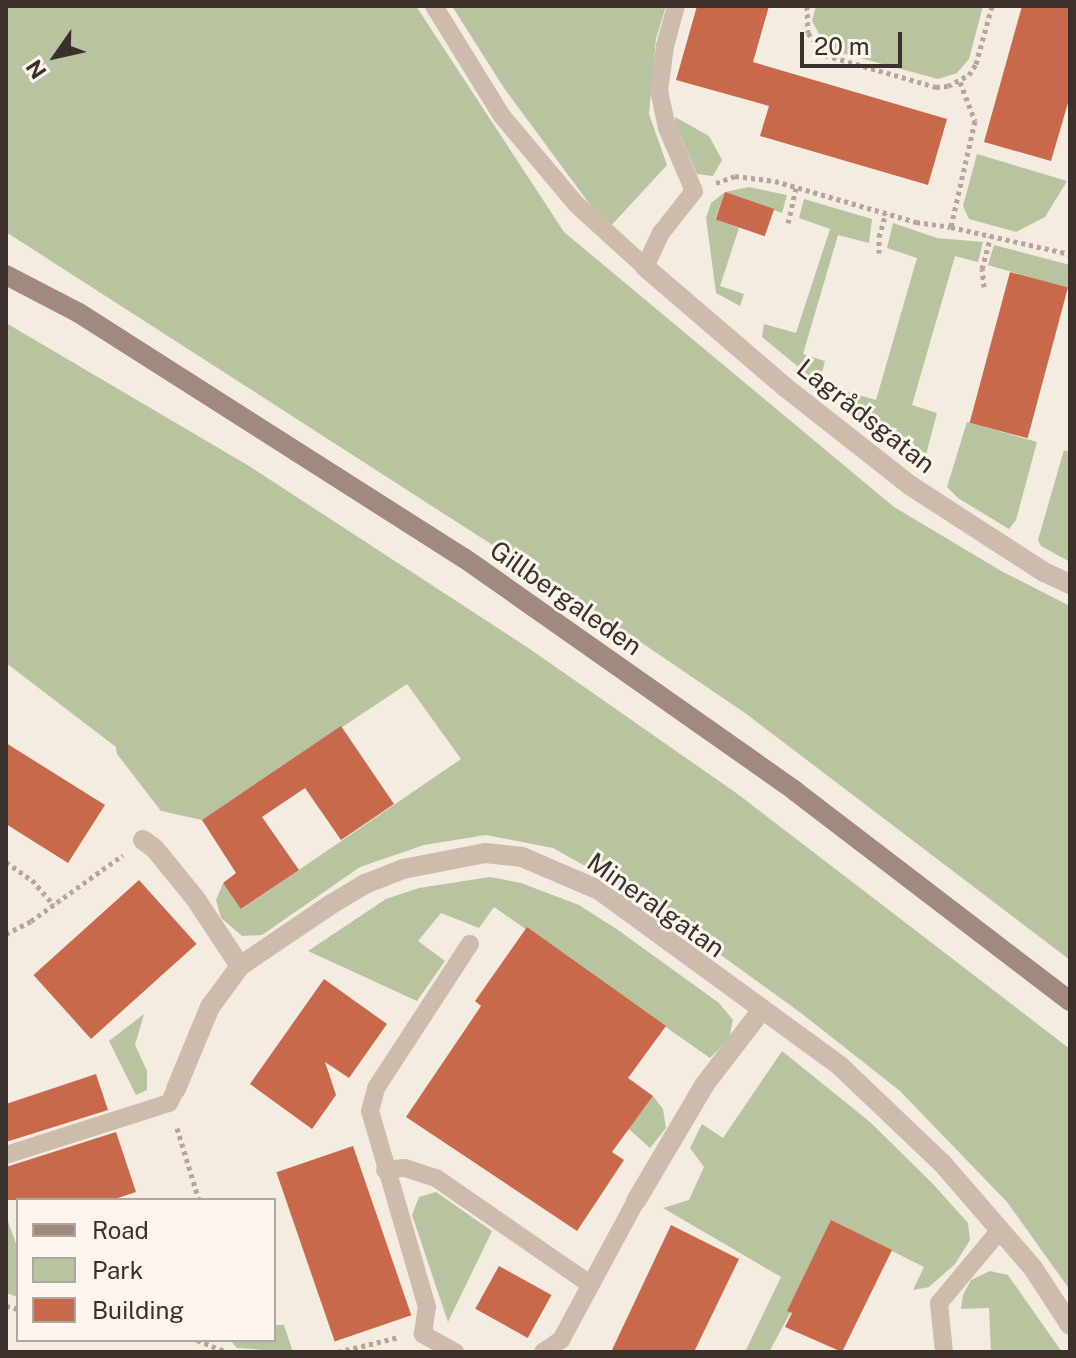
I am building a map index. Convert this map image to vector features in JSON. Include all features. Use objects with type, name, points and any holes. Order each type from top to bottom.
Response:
[{"type":"main road","name":"Gillbergaleden","points":[[6,275],[92,321],[464,558],[795,791],[1070,1001]]},
{"type":"street","name":"Lagrådsgatan","points":[[645,267],[785,387],[911,486],[1044,572],[1070,584]]},
{"type":"street","points":[[143,840],[155,849],[195,898],[240,966]]},
{"type":"street","name":"Mineralgatan","points":[[172,1096],[210,1007],[240,966],[365,884],[403,869],[485,853],[522,857],[599,890],[840,1066],[942,1163],[1033,1268],[1070,1325]]},
{"type":"street","points":[[636,1201],[705,1084],[761,1011]]},
{"type":"lane","points":[[434,6],[502,116],[576,204],[645,267],[661,233],[694,191],[667,128],[659,91],[665,46],[676,6]]},
{"type":"lane","points":[[455,1352],[423,1334],[427,1307],[370,1111],[376,1088],[470,944]]},
{"type":"lane","points":[[6,1155],[172,1096]]},
{"type":"lane","points":[[385,1170],[405,1168],[436,1178],[591,1285]]},
{"type":"lane","points":[[543,1352],[561,1340],[636,1201]]},
{"type":"lane","points":[[944,1352],[939,1303],[1000,1230]]},
{"type":"path","points":[[807,6],[808,33],[815,46],[831,58],[936,87],[960,82],[976,64],[992,6]]},
{"type":"path","points":[[951,227],[975,121],[960,82]]},
{"type":"path","points":[[694,191],[735,176],[796,187],[886,213],[1070,254]]},
{"type":"path","points":[[788,223],[796,187]]},
{"type":"path","points":[[879,253],[879,237],[886,213]]},
{"type":"path","points":[[984,287],[982,269],[991,236]]},
{"type":"path","points":[[6,934],[54,905],[143,840]]},
{"type":"path","points":[[6,862],[32,880],[54,905]]},
{"type":"path","points":[[172,1096],[198,1198]]},
{"type":"path","points":[[338,1352],[423,1334]]},
{"type":"path","points":[[205,1342],[226,1352]]},
{"type":"green space","points":[[6,6],[416,6],[564,232],[894,507],[1003,572],[1070,606],[1070,960],[745,713],[595,611],[6,232]]},
{"type":"green space","points":[[452,6],[666,6],[656,39],[649,114],[667,165],[608,229],[504,88]]},
{"type":"green space","points":[[816,6],[983,6],[969,59],[957,73],[938,79],[838,52],[822,39],[812,21]]},
{"type":"green space","points":[[675,117],[709,136],[722,160],[713,176],[697,174],[675,124]]},
{"type":"green space","points":[[977,154],[1067,181],[1045,217],[1016,232],[969,219],[963,206]]},
{"type":"green space","points":[[749,187],[787,195],[782,213],[725,193],[715,219],[739,228],[720,286],[744,294],[740,306],[716,293],[706,218],[711,203],[725,192]]},
{"type":"green space","points":[[804,199],[872,219],[869,243],[838,235],[803,354],[825,361],[819,384],[762,337],[764,324],[796,333],[830,229],[799,218]]},
{"type":"green space","points":[[893,223],[937,238],[983,242],[978,262],[955,256],[912,405],[937,413],[923,466],[914,465],[843,408],[848,392],[876,400],[917,258],[887,248]]},
{"type":"green space","points":[[994,245],[1070,265],[1070,289],[988,265]]},
{"type":"green space","points":[[6,323],[249,466],[527,647],[739,795],[1070,1049],[1070,1290],[1007,1202],[900,1091],[801,1013],[642,898],[553,848],[486,835],[424,845],[360,867],[262,935],[242,936],[221,918],[216,900],[223,883],[242,909],[461,759],[407,684],[202,820],[161,811],[117,754],[116,747],[6,663]]},
{"type":"green space","points":[[967,422],[1037,442],[1016,520],[1009,529],[958,498],[947,487]]},
{"type":"green space","points":[[1064,450],[1070,452],[1070,562],[1041,546],[1038,540]]},
{"type":"green space","points":[[490,877],[521,883],[579,905],[618,930],[719,1003],[733,1020],[729,1039],[710,1058],[494,907],[479,928],[441,913],[418,941],[445,961],[417,1001],[308,951],[386,899],[419,888]]},
{"type":"green space","points":[[144,1014],[135,1045],[147,1071],[147,1090],[136,1095],[109,1041]]},
{"type":"green space","points":[[782,1051],[870,1122],[933,1184],[968,1223],[970,1240],[955,1264],[929,1287],[913,1290],[924,1267],[832,1221],[807,1282],[769,1352],[745,1352],[781,1277],[663,1208],[689,1200],[704,1167],[690,1148],[702,1124],[723,1138]]},
{"type":"green space","points":[[653,1096],[663,1109],[666,1128],[650,1148],[612,1114],[618,1106],[636,1119]]},
{"type":"green space","points":[[436,1192],[492,1231],[448,1322],[412,1215],[419,1197]]},
{"type":"green space","points":[[6,1216],[16,1244],[16,1296],[6,1293]]},
{"type":"green space","points":[[990,1271],[1008,1275],[1062,1352],[991,1352],[989,1308],[961,1309],[963,1295],[971,1280]]},
{"type":"green space","points":[[276,1325],[284,1325],[293,1352],[237,1348],[232,1342],[276,1342]]},
{"type":"building","points":[[697,6],[769,6],[753,62],[947,119],[928,185],[760,136],[769,106],[676,80]]},
{"type":"building","points":[[1022,6],[1070,6],[1070,96],[1051,161],[984,142]]},
{"type":"building","points":[[725,192],[774,209],[765,236],[716,219]]},
{"type":"building","points":[[1010,272],[1068,288],[1028,438],[970,423]]},
{"type":"building","points":[[341,726],[394,804],[341,840],[305,788],[262,817],[299,870],[241,909],[223,883],[236,873],[202,820]]},
{"type":"building","points":[[6,743],[105,805],[68,863],[6,824]]},
{"type":"building","points":[[139,880],[197,944],[91,1039],[33,975]]},
{"type":"building","points":[[527,927],[666,1026],[628,1078],[653,1096],[612,1152],[624,1160],[577,1231],[406,1117],[481,1006],[475,1001]]},
{"type":"building","points":[[324,979],[387,1024],[349,1078],[325,1062],[336,1095],[312,1129],[250,1084]]},
{"type":"building","points":[[96,1074],[108,1110],[6,1142],[6,1104]]},
{"type":"building","points":[[116,1132],[136,1192],[118,1198],[6,1200],[6,1167]]},
{"type":"building","points":[[353,1146],[411,1315],[335,1342],[276,1172]]},
{"type":"building","points":[[831,1220],[892,1250],[842,1352],[785,1327],[792,1313],[787,1311]]},
{"type":"building","points":[[671,1225],[739,1259],[694,1352],[611,1352]]},
{"type":"building","points":[[499,1266],[551,1295],[528,1338],[475,1309]]}]
